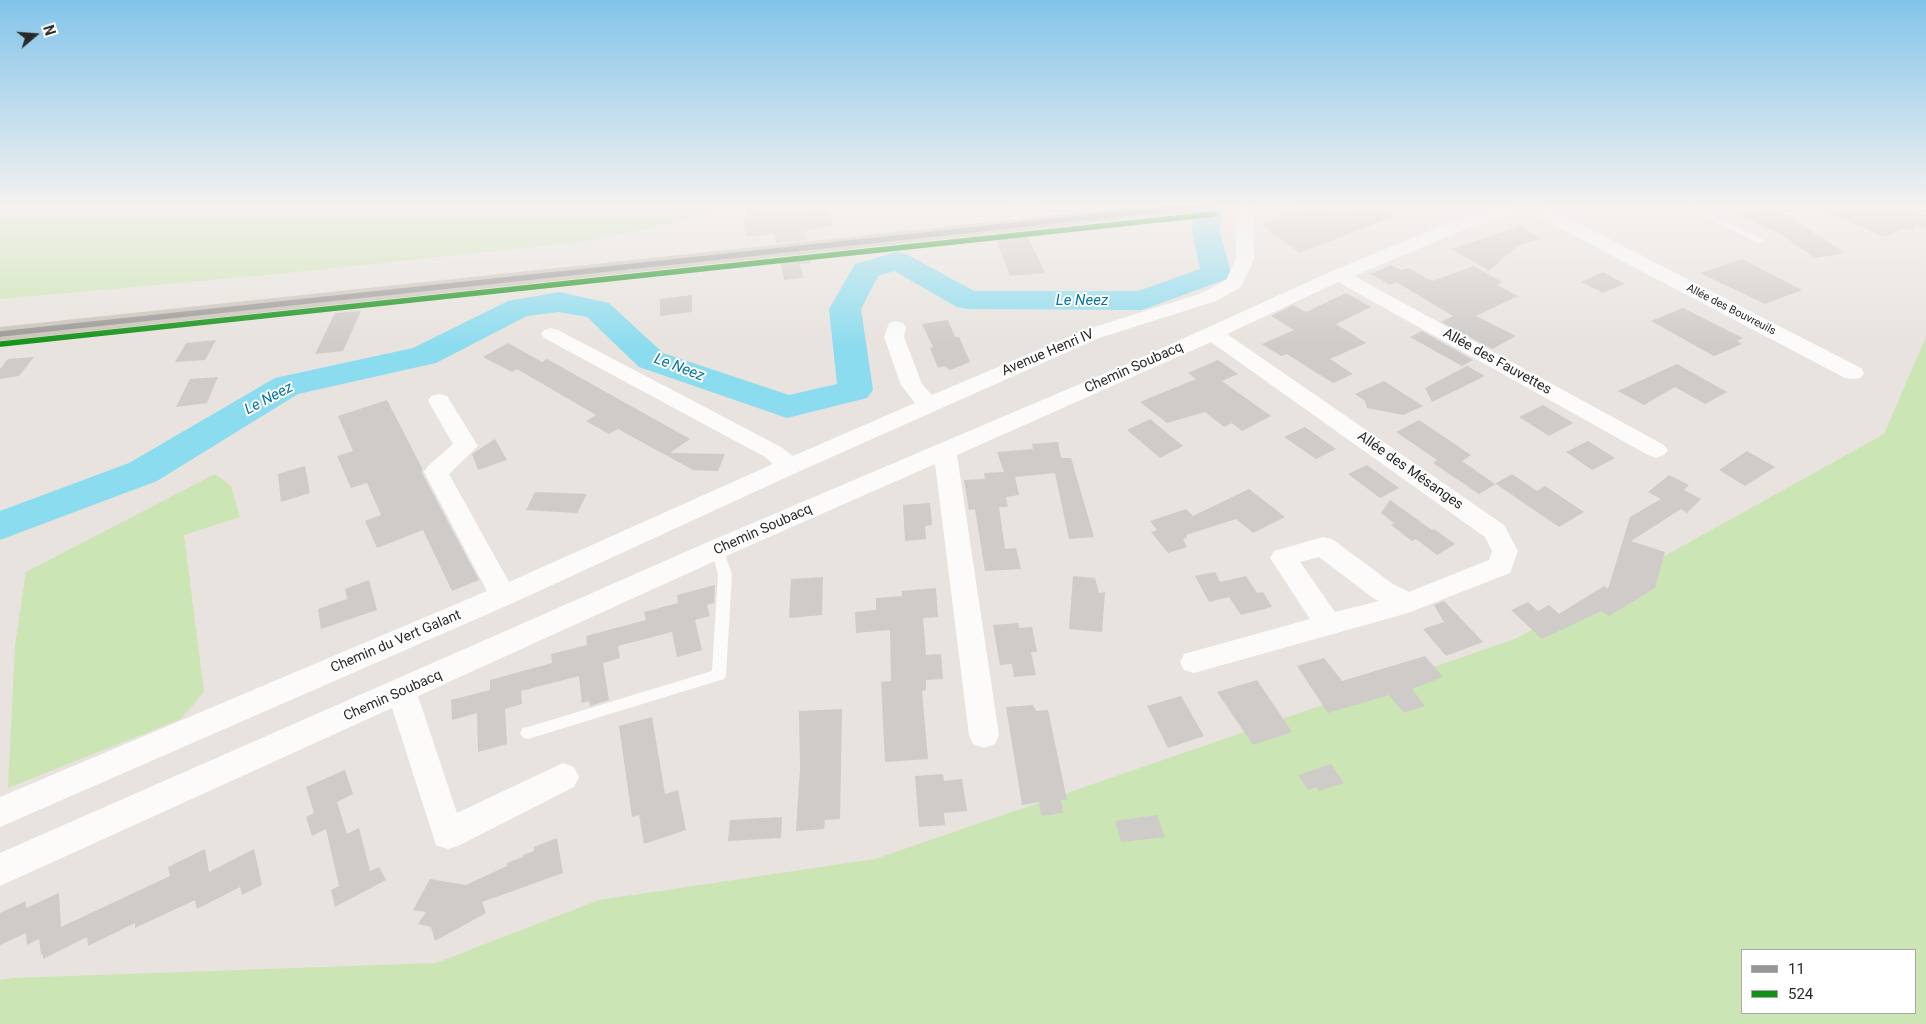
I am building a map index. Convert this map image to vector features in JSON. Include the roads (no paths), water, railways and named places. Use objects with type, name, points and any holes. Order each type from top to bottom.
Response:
[{"type":"main road","points":[[0,334],[762,252]]},
{"type":"street","name":"Avenue Henri IV","points":[[790,466],[1092,334],[1209,297],[1234,283],[1245,259],[1246,252]]},
{"type":"street","name":"Chemin Soubacq","points":[[0,870],[402,692],[718,549],[1136,369],[1339,275],[1395,252]]},
{"type":"street","name":"Allée des Bouvreuils","points":[[1621,252],[1853,373]]},
{"type":"street","name":"Allée des Fauvettes","points":[[1339,275],[1656,450]]},
{"type":"street","points":[[896,327],[894,337],[912,385],[928,405]]},
{"type":"street","name":"Allée des Mésanges","points":[[1194,662],[1408,603],[1501,566],[1505,551],[1495,531],[1212,333]]},
{"type":"street","points":[[551,334],[773,452],[790,466]]},
{"type":"street","points":[[439,402],[466,446],[436,472],[504,596]]},
{"type":"street","points":[[945,451],[984,735]]},
{"type":"street","name":"Chemin du Vert Galant","points":[[0,812],[504,596],[790,466]]},
{"type":"street","points":[[1329,625],[1283,558],[1323,546],[1383,591],[1408,603]]},
{"type":"street","points":[[402,692],[448,834],[563,777]]},
{"type":"lane","points":[[528,734],[719,675],[725,574],[718,549]]},
{"type":"waterway","name":"Le Neez","points":[[0,526],[143,472],[287,386],[424,356],[519,308],[559,302],[598,310],[651,360],[787,407],[855,390],[845,309],[866,270],[897,261],[968,300],[1142,301],[1216,273],[1211,252]]}]
